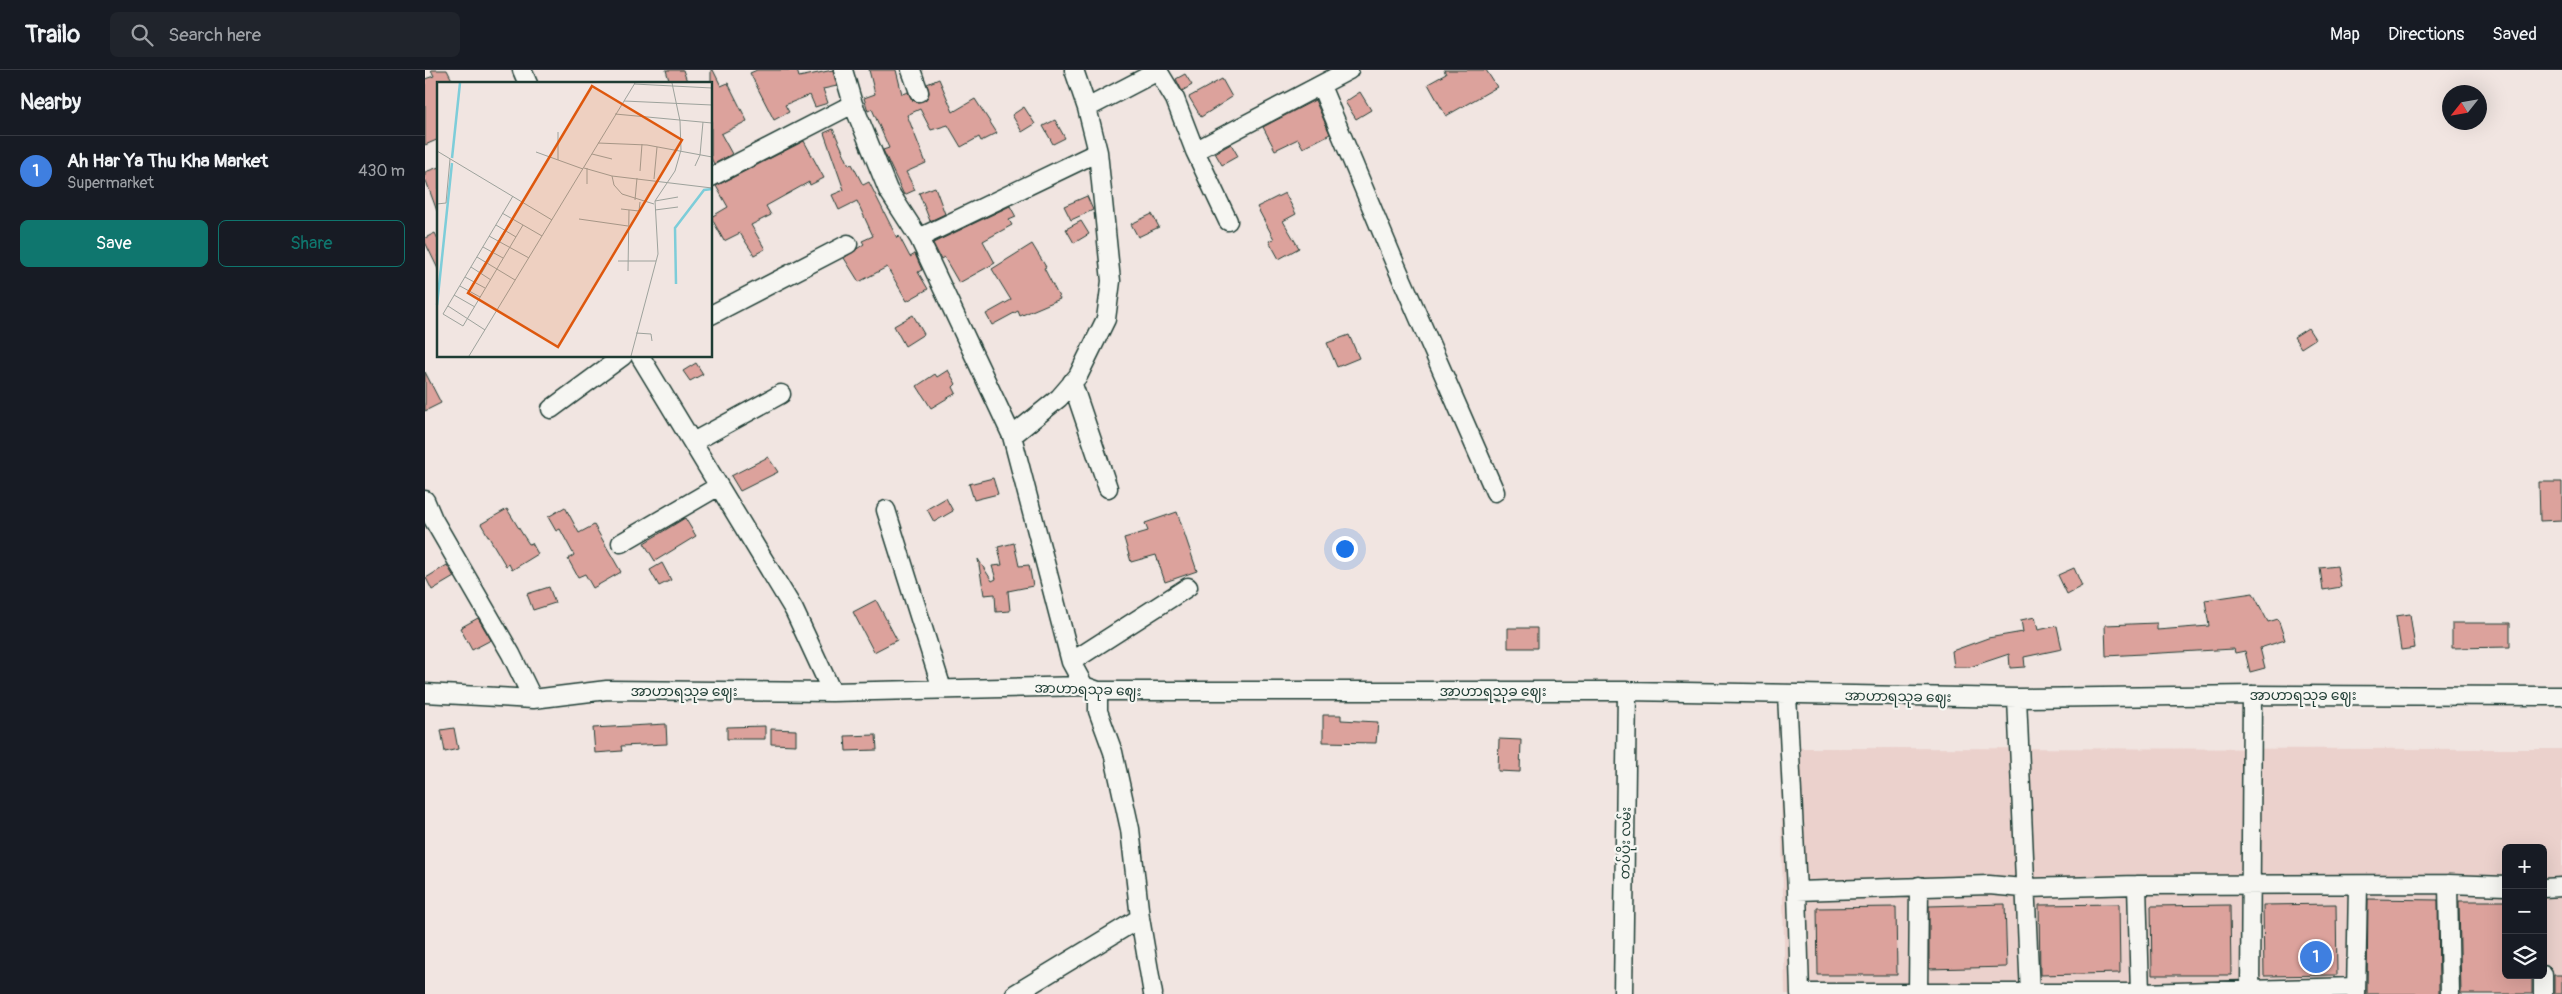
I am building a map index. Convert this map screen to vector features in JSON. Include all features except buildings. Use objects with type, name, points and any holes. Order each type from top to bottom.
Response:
[{"type":"street","points":[[522,70],[527,82]]},
{"type":"street","points":[[843,70],[853,104],[887,190],[919,238],[1012,436],[1071,662],[1091,688],[1113,752],[1130,829],[1140,918],[1153,994]]},
{"type":"street","points":[[911,70],[919,92]]},
{"type":"street","points":[[1012,436],[1059,398],[1072,382],[1095,345],[1107,319],[1111,281],[1099,152],[1074,70]]},
{"type":"street","points":[[1195,151],[1349,70]]},
{"type":"street","points":[[1087,108],[1158,71],[1175,99],[1195,151],[1227,221]]},
{"type":"street","points":[[1321,86],[1394,261],[1495,492]]},
{"type":"street","points":[[713,176],[853,104]]},
{"type":"street","points":[[919,238],[1099,152]]},
{"type":"street","points":[[713,315],[848,244]]},
{"type":"street","points":[[551,409],[620,358]]},
{"type":"street","points":[[641,358],[794,610],[833,692]]},
{"type":"street","points":[[1072,382],[1107,488]]},
{"type":"street","points":[[693,442],[781,394]]},
{"type":"street","points":[[621,543],[719,486]]},
{"type":"street","points":[[425,500],[438,528],[511,654],[533,699]]},
{"type":"street","points":[[885,510],[942,689]]},
{"type":"street","points":[[1071,662],[1188,587]]},
{"type":"street","name":"အာဟာရသုခ ဈေး","points":[[425,693],[533,699],[607,690],[833,692],[1091,688],[1627,691],[2017,698],[2252,695],[2562,696]]},
{"type":"street","name":"တပ်ပိုး လမ်း","points":[[1623,994],[1627,691]]},
{"type":"street","points":[[1787,695],[1800,993],[2356,991],[2358,885]]},
{"type":"street","points":[[2250,991],[2252,695]]},
{"type":"street","points":[[2017,698],[2023,888],[2030,993]]},
{"type":"street","points":[[1797,891],[1989,885],[2023,888],[2137,885],[2448,884],[2502,886]]},
{"type":"street","points":[[2448,884],[2450,994]]},
{"type":"street","points":[[2137,885],[2140,993]]},
{"type":"street","points":[[1918,993],[1919,886]]},
{"type":"street","points":[[2547,888],[2562,887]]},
{"type":"street","points":[[1015,994],[1140,918]]},
{"type":"street","points":[[2543,979],[2543,994]]},
{"type":"shaded area","points":[[1780,748],[2562,749],[2562,994],[1785,994]]},
{"type":"place","name":"Ah Har Ya Thu Kha Market","points":[[2316,957]]}]
